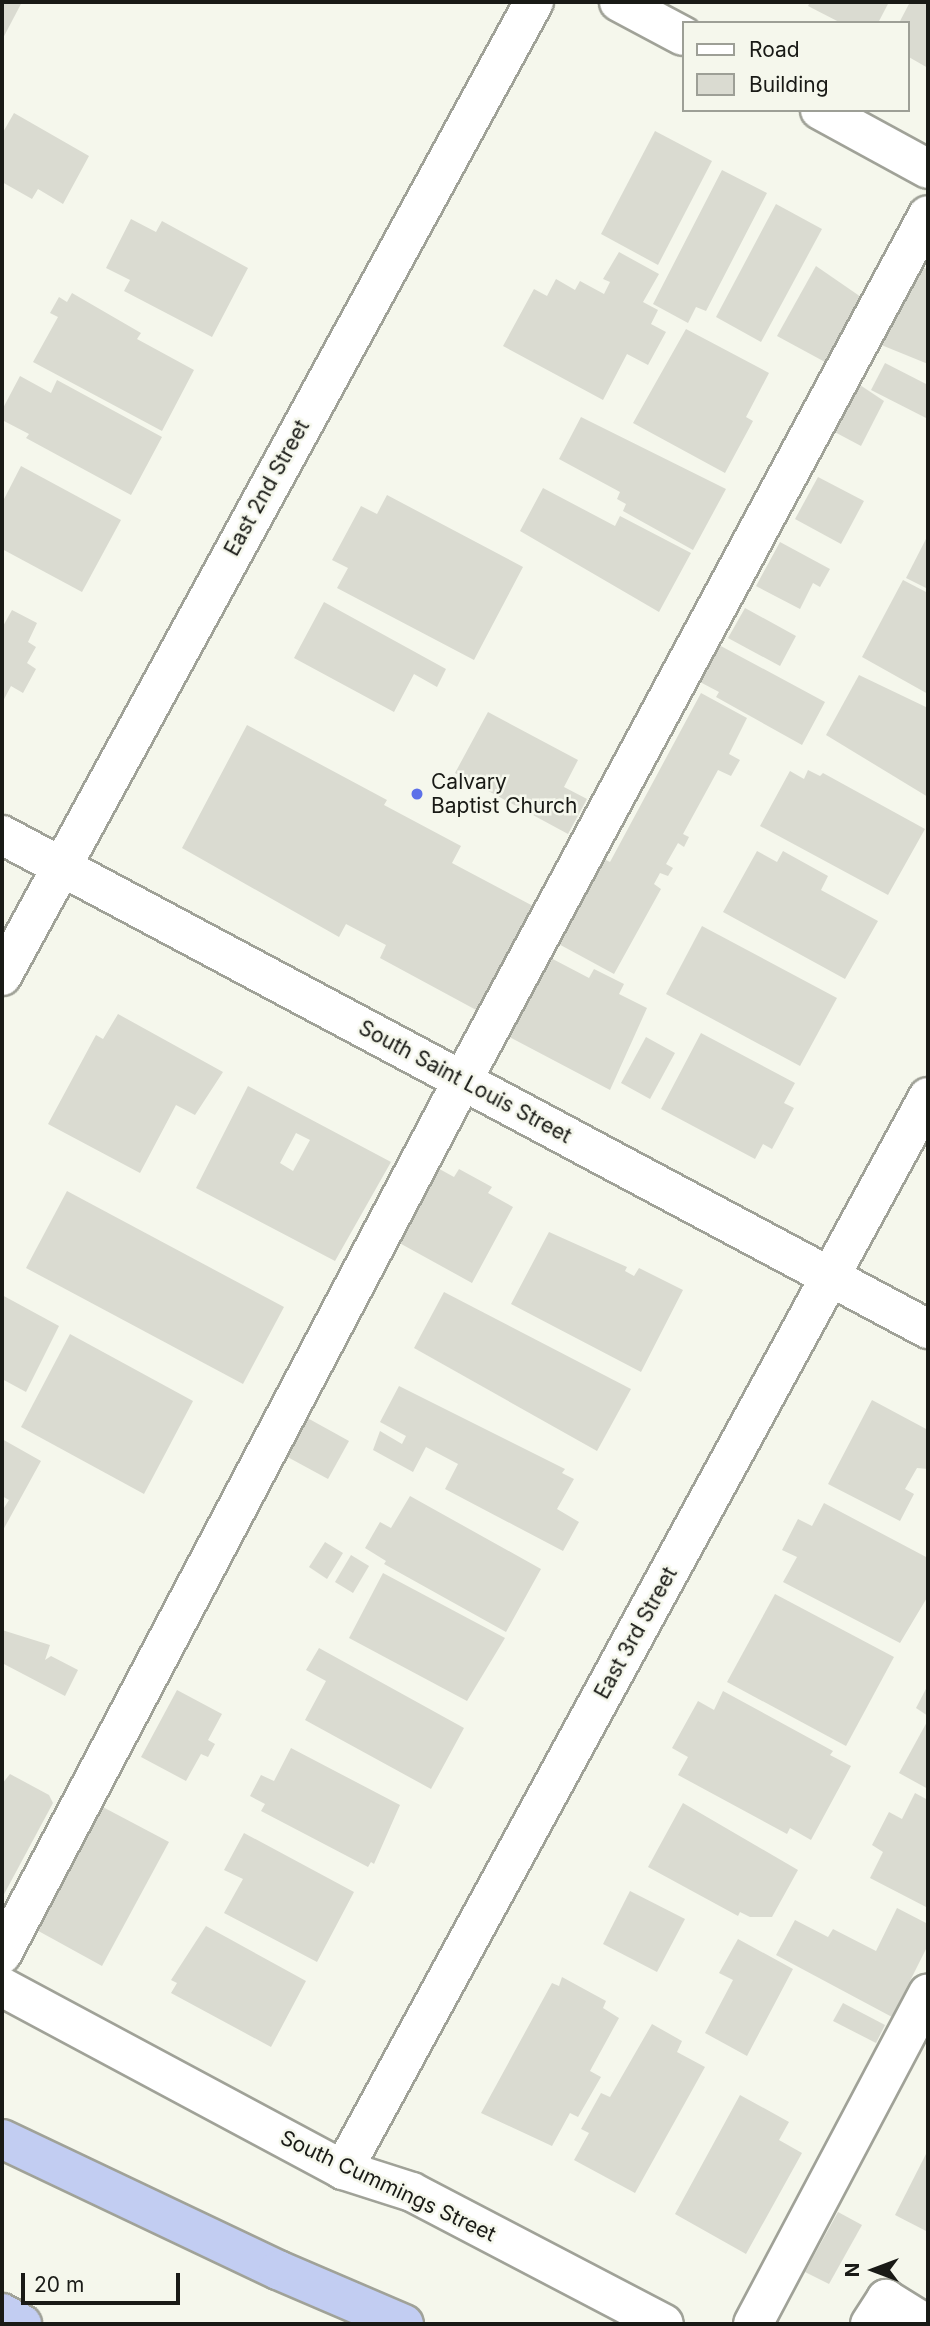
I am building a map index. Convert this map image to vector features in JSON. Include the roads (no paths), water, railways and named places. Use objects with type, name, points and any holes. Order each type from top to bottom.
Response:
[{"type":"highway","points":[[2,2139],[278,2270],[404,2324]]},
{"type":"highway","points":[[2,2313],[22,2324]]},
{"type":"street","name":"East 2nd Street","points":[[2,976],[59,867],[534,2]]},
{"type":"street","points":[[620,2],[682,35]]},
{"type":"street","points":[[824,112],[928,169]]},
{"type":"street","points":[[2,1954],[462,1081],[928,215]]},
{"type":"street","name":"South Saint Louis Street","points":[[2,835],[928,1329]]},
{"type":"street","name":"East 3rd Street","points":[[343,2170],[928,1097]]},
{"type":"street","name":"South Cummings Street","points":[[2,1987],[343,2170],[412,2192],[664,2324]]},
{"type":"street","points":[[753,2324],[928,1993]]},
{"type":"street","points":[[870,2324],[886,2299],[926,2324]]},
{"type":"place","name":"Calvary Baptist Church","points":[[417,794]]}]
